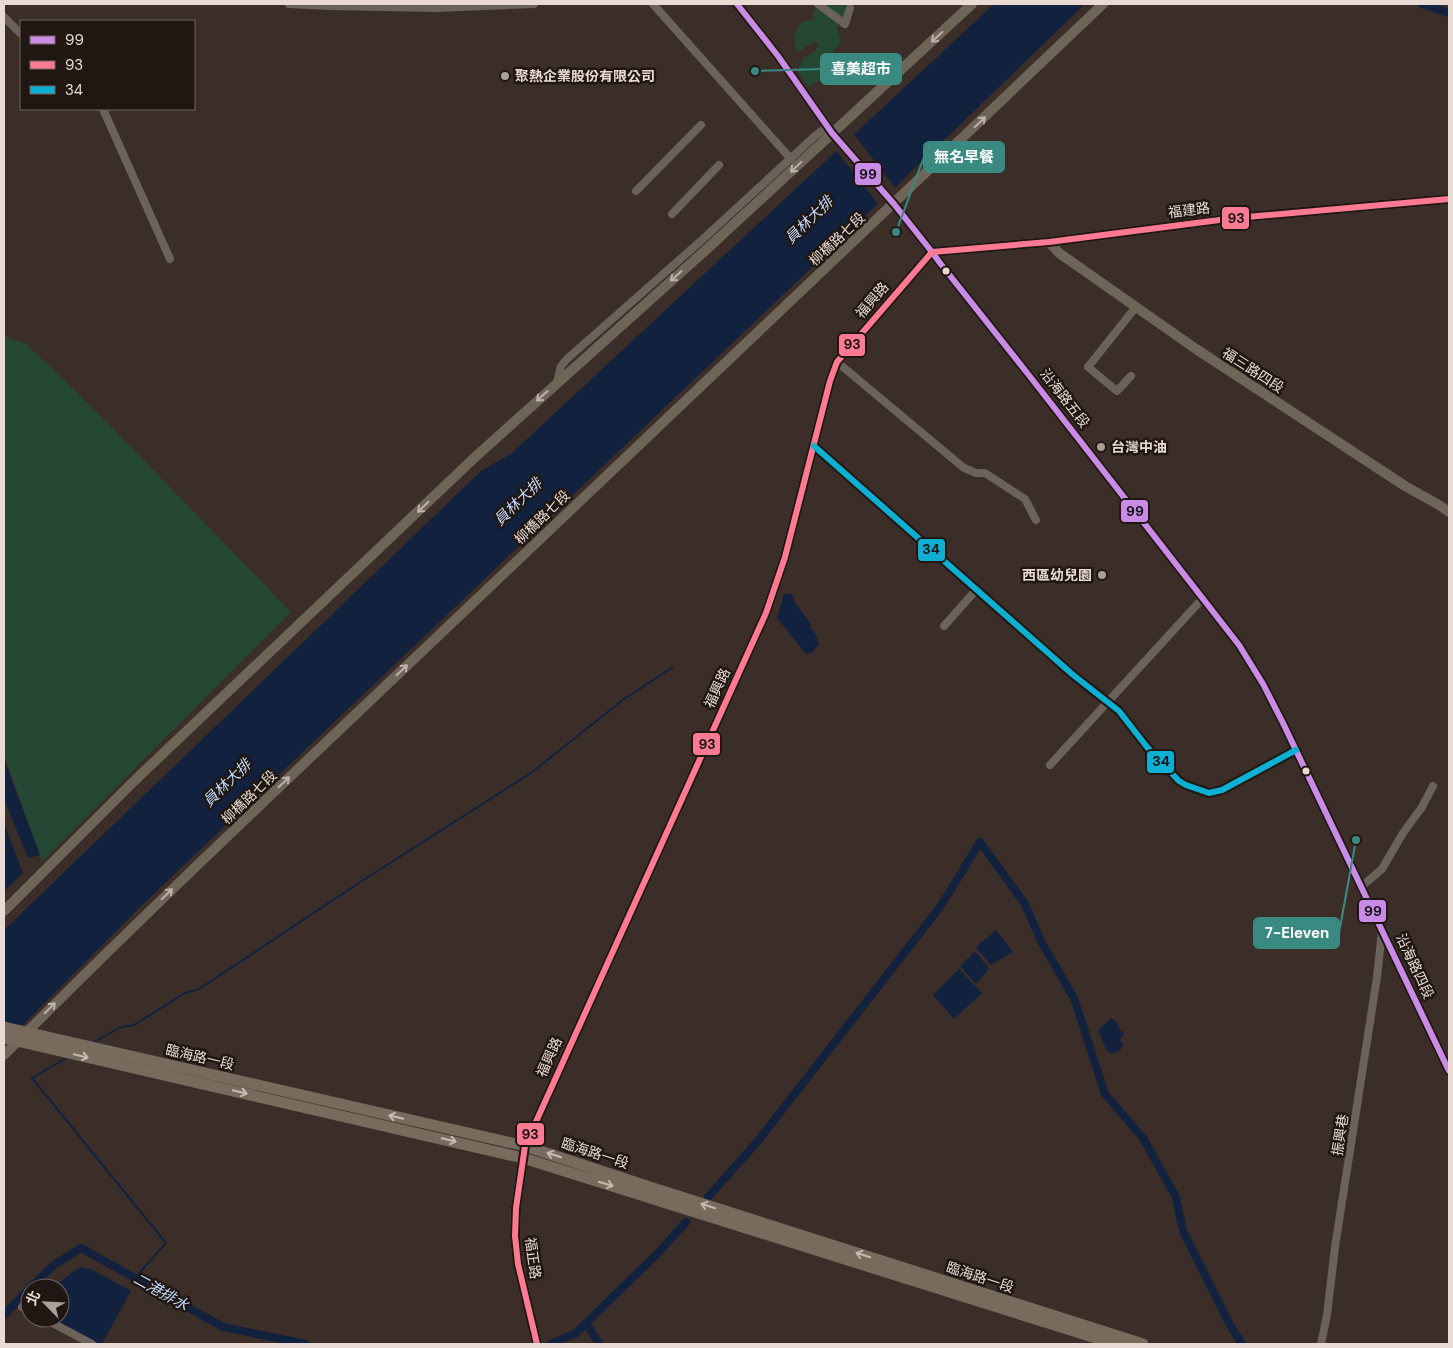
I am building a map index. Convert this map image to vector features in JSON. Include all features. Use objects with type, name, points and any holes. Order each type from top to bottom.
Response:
[{"type":"main road","points":[[4,1027],[15,1037]]},
{"type":"main road","name":"臨海路一段","points":[[15,1037],[525,1146],[1143,1344]]},
{"type":"main road","name":"臨海路一段","points":[[15,1037],[522,1158],[1115,1344]]},
{"type":"street","points":[[289,4],[437,8],[534,4]]},
{"type":"street","points":[[653,4],[791,159]]},
{"type":"street","points":[[737,4],[778,56],[832,134]]},
{"type":"street","points":[[818,4],[845,24],[850,8]]},
{"type":"street","points":[[4,911],[133,782],[473,459],[708,248],[972,4]]},
{"type":"street","name":"柳橋路七段","points":[[4,1055],[15,1037],[111,948],[891,200],[1102,4]]},
{"type":"street","points":[[4,17],[20,33]]},
{"type":"street","points":[[103,110],[170,259]]},
{"type":"street","points":[[636,191],[700,125]]},
{"type":"street","points":[[557,383],[561,366],[567,359],[701,242],[816,134],[823,130],[832,134]]},
{"type":"street","name":"沿海路五段","points":[[832,134],[891,200],[932,252],[1203,598],[1239,645],[1263,684]]},
{"type":"street","points":[[672,214],[719,165]]},
{"type":"street","name":"福建路","points":[[932,252],[1049,242],[1235,218],[1449,199]]},
{"type":"street","name":"福三路四段","points":[[1049,242],[1059,253],[1135,308],[1364,459],[1449,512]]},
{"type":"street","name":"福興路","points":[[525,1146],[766,613],[785,557],[830,381],[837,362],[932,252]]},
{"type":"street","points":[[1131,376],[1117,391],[1088,367],[1135,308]]},
{"type":"street","points":[[837,362],[964,468],[976,473],[985,473],[1025,499],[1036,520]]},
{"type":"street","points":[[814,446],[1072,674],[1118,711],[1147,748],[1179,781],[1209,793],[1222,790],[1296,750]]},
{"type":"street","points":[[944,626],[976,590]]},
{"type":"street","points":[[1050,765],[1203,598]]},
{"type":"street","name":"沿海路四段","points":[[1263,684],[1449,1071]]},
{"type":"street","points":[[1361,887],[1382,868],[1403,833],[1422,807],[1433,786]]},
{"type":"street","name":"振興巷","points":[[1322,1344],[1335,1247],[1377,977],[1382,929]]},
{"type":"street","name":"福正路","points":[[525,1146],[516,1208],[515,1236],[518,1264],[536,1342]]},
{"type":"street","points":[[62,1328],[92,1344]]},
{"type":"green space","points":[[817,4],[846,4],[851,13],[837,25],[841,43],[833,51],[835,65],[823,79],[809,87],[798,72],[803,58],[812,53],[819,44],[813,42],[798,52],[795,37],[800,23],[814,19],[813,14]]},
{"type":"green space","points":[[4,336],[26,344],[88,403],[291,612],[42,861],[4,755]]},
{"type":"water","name":"員林大排","points":[[994,4],[1085,4],[829,251],[142,905],[4,1044],[4,930],[481,471],[511,454]]},
{"type":"water","points":[[784,594],[792,594],[796,604],[811,624],[810,628],[817,637],[819,645],[811,653],[806,654],[777,618]]},
{"type":"water","points":[[4,759],[40,855],[28,858],[4,799]]},
{"type":"water","points":[[4,823],[23,873],[4,891]]},
{"type":"water","points":[[996,930],[1013,952],[991,965],[977,949],[977,946]]},
{"type":"water","points":[[974,952],[977,953],[989,969],[976,984],[960,966]]},
{"type":"water","points":[[959,969],[982,993],[954,1019],[933,995]]},
{"type":"water","points":[[1112,1018],[1124,1034],[1120,1040],[1124,1045],[1120,1050],[1112,1053],[1107,1051],[1098,1030]]},
{"type":"water","points":[[81,1267],[91,1269],[131,1291],[102,1344],[98,1344],[68,1328],[70,1328],[70,1278],[65,1278]]},
{"type":"pier","points":[[852,132],[896,189],[879,205],[835,149]]},
{"type":"waterway","points":[[1422,4],[1449,13]]},
{"type":"waterway","points":[[94,1042],[121,1027],[134,1025],[185,993],[199,989],[368,877],[531,773],[624,699],[673,667]]},
{"type":"waterway","points":[[708,1197],[758,1141],[940,907],[980,842],[1025,904],[1042,943],[1074,998],[1105,1094],[1143,1138],[1176,1197],[1183,1231],[1230,1325],[1242,1344]]},
{"type":"waterway","points":[[68,1057],[32,1078],[166,1243],[135,1278]]},
{"type":"waterway","points":[[551,1344],[576,1333],[658,1253],[686,1222]]},
{"type":"waterway","name":"二港排水","points":[[40,1278],[54,1265],[81,1248],[223,1327],[306,1344]]},
{"type":"waterway","name":"二港排水","points":[[4,1315],[20,1298]]},
{"type":"waterway","points":[[585,1324],[599,1344]]},
{"type":"transit line","name":"99","points":[[737,4],[778,56],[832,133],[894,204],[1239,645],[1263,684],[1283,723],[1449,1071]]},
{"type":"transit line","name":"93","points":[[537,1344],[518,1264],[515,1236],[516,1208],[525,1146],[766,613],[785,557],[830,381],[837,362],[932,252],[1049,242],[1235,218],[1449,199]]},
{"type":"transit line","name":"34","points":[[814,446],[1072,674],[1119,711],[1147,747],[1179,781],[1209,793],[1222,790],[1296,750]]},
{"type":"place","name":"喜美超市","points":[[755,71]]},
{"type":"place","name":"聚熱企業股份有限公司","points":[[505,76]]},
{"type":"place","name":"無名早餐","points":[[896,232]]},
{"type":"place","name":"台灣中油","points":[[1101,447]]},
{"type":"place","name":"西區幼兒園","points":[[1102,575]]},
{"type":"place","name":"7-Eleven","points":[[1356,840]]}]
